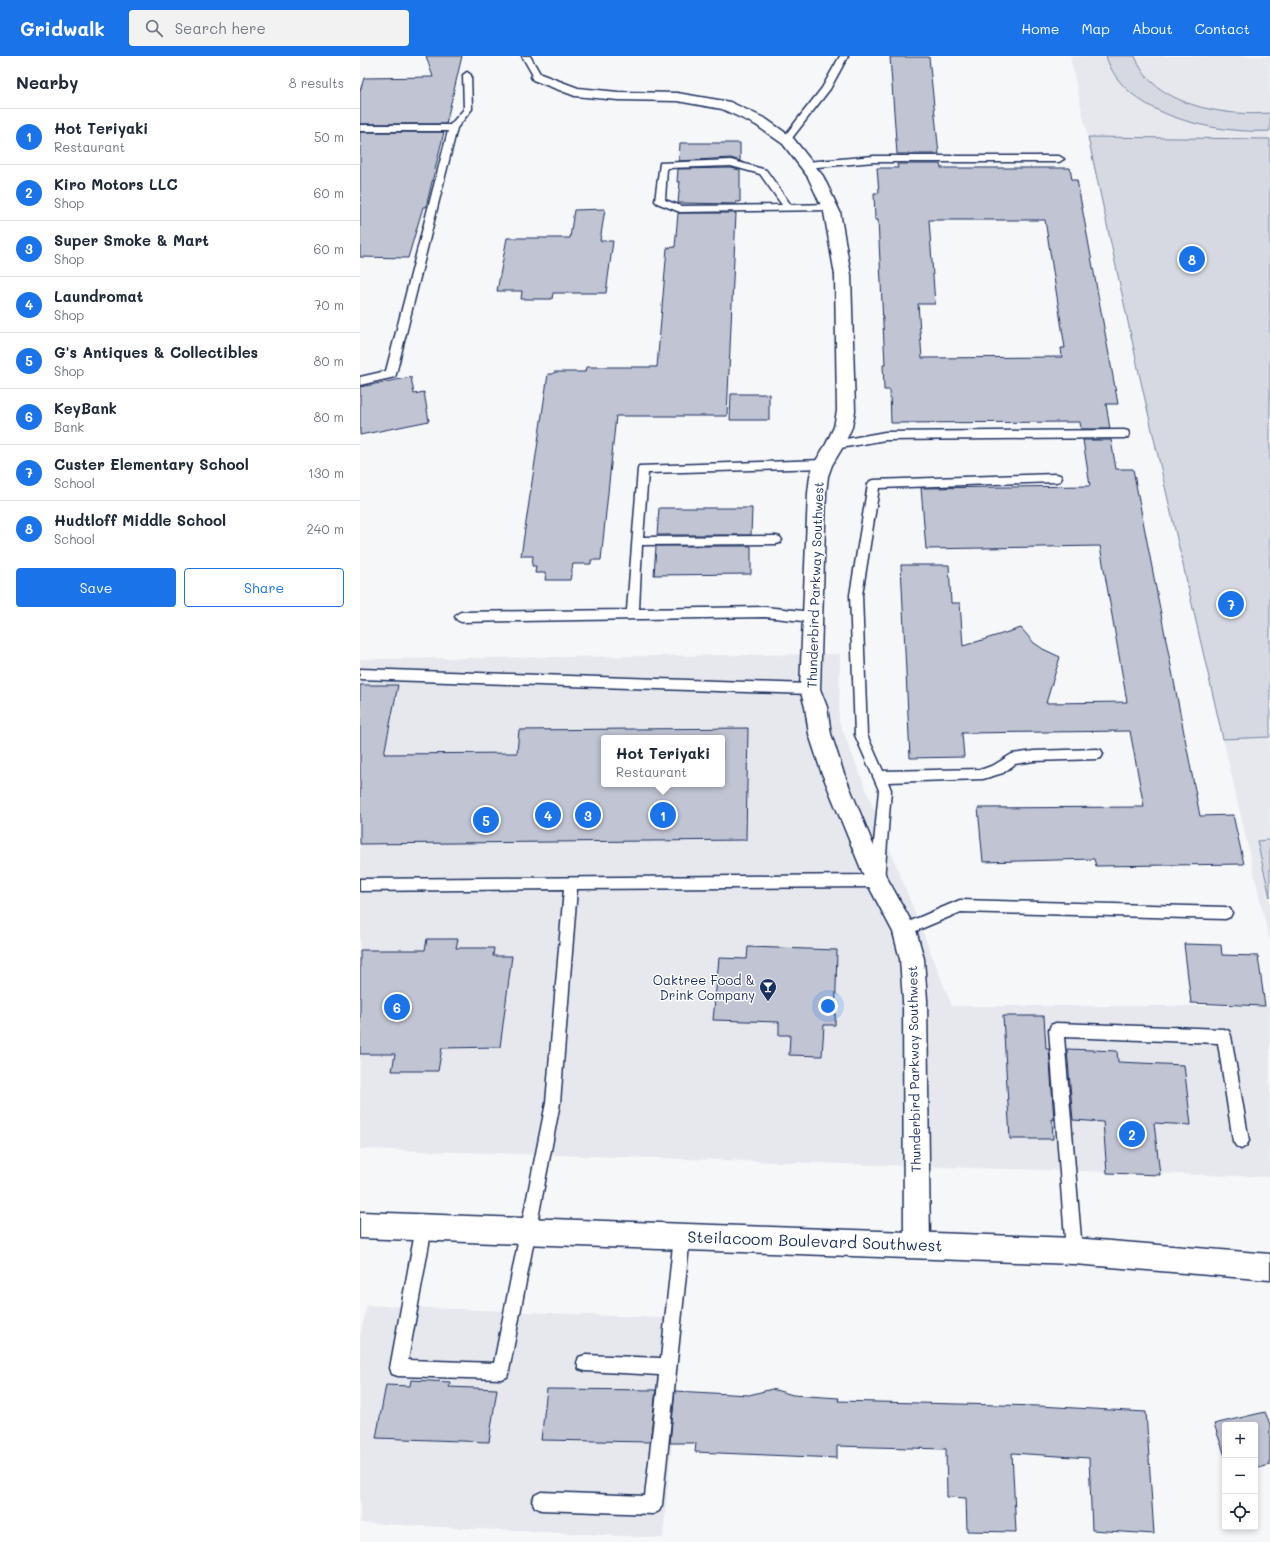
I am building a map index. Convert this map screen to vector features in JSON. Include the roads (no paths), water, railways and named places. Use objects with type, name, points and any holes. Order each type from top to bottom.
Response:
[{"type":"street","name":"Thunderbird Parkway Southwest","points":[[538,77],[576,92],[618,96],[678,97],[725,105],[742,112],[761,122],[786,140],[814,176],[832,212],[843,275],[846,343],[846,411],[843,427],[835,445],[823,464],[819,476],[817,493],[810,689],[816,708],[820,734],[832,771],[877,881],[904,930],[912,959],[915,1000],[917,1245]]},
{"type":"street","name":"Steilacoom Boulevard Southwest","points":[[360,1226],[529,1230],[1074,1252],[1270,1267]]},
{"type":"lane","points":[[526,56],[538,77]]},
{"type":"lane","points":[[786,140],[840,68],[844,56]]},
{"type":"lane","points":[[360,381],[391,374],[453,128],[468,109],[467,75]]},
{"type":"lane","points":[[360,128],[453,128]]},
{"type":"lane","points":[[806,165],[874,159],[1059,159]]},
{"type":"lane","points":[[789,208],[763,172],[731,163],[663,165],[660,200],[680,209],[789,208],[830,207]]},
{"type":"lane","points":[[835,445],[885,436],[1124,434]]},
{"type":"lane","points":[[633,614],[643,469],[823,464]]},
{"type":"lane","points":[[360,885],[877,881],[885,790],[861,735],[856,595],[874,484],[1056,478]]},
{"type":"lane","points":[[637,541],[776,540]]},
{"type":"lane","points":[[461,617],[765,612],[812,617]]},
{"type":"lane","points":[[360,674],[810,689]]},
{"type":"lane","points":[[880,777],[983,774],[998,769],[1012,759],[1034,756],[1097,754]]},
{"type":"lane","points":[[424,1227],[398,1368],[501,1371],[554,1103],[571,884]]},
{"type":"lane","points":[[904,930],[960,906],[1225,913]]},
{"type":"lane","points":[[1074,1252],[1056,1030],[1224,1036],[1241,1140]]},
{"type":"lane","points":[[541,1501],[653,1505],[682,1236]]},
{"type":"lane","points":[[585,1363],[668,1367]]},
{"type":"place","name":"Hudtloff Middle School","points":[[1192,259]]},
{"type":"place","name":"Custer Elementary School","points":[[1231,604]]},
{"type":"place","name":"Laundromat","points":[[548,815]]},
{"type":"place","name":"Super Smoke & Mart","points":[[588,815]]},
{"type":"place","name":"Hot Teriyaki","points":[[663,815]]},
{"type":"place","name":"G's Antiques & Collectibles","points":[[486,820]]},
{"type":"place","name":"Oaktree Food & Drink Company","points":[[768,1002]]},
{"type":"place","name":"KeyBank","points":[[397,1007]]},
{"type":"place","name":"Kiro Motors LLC","points":[[1132,1134]]}]
